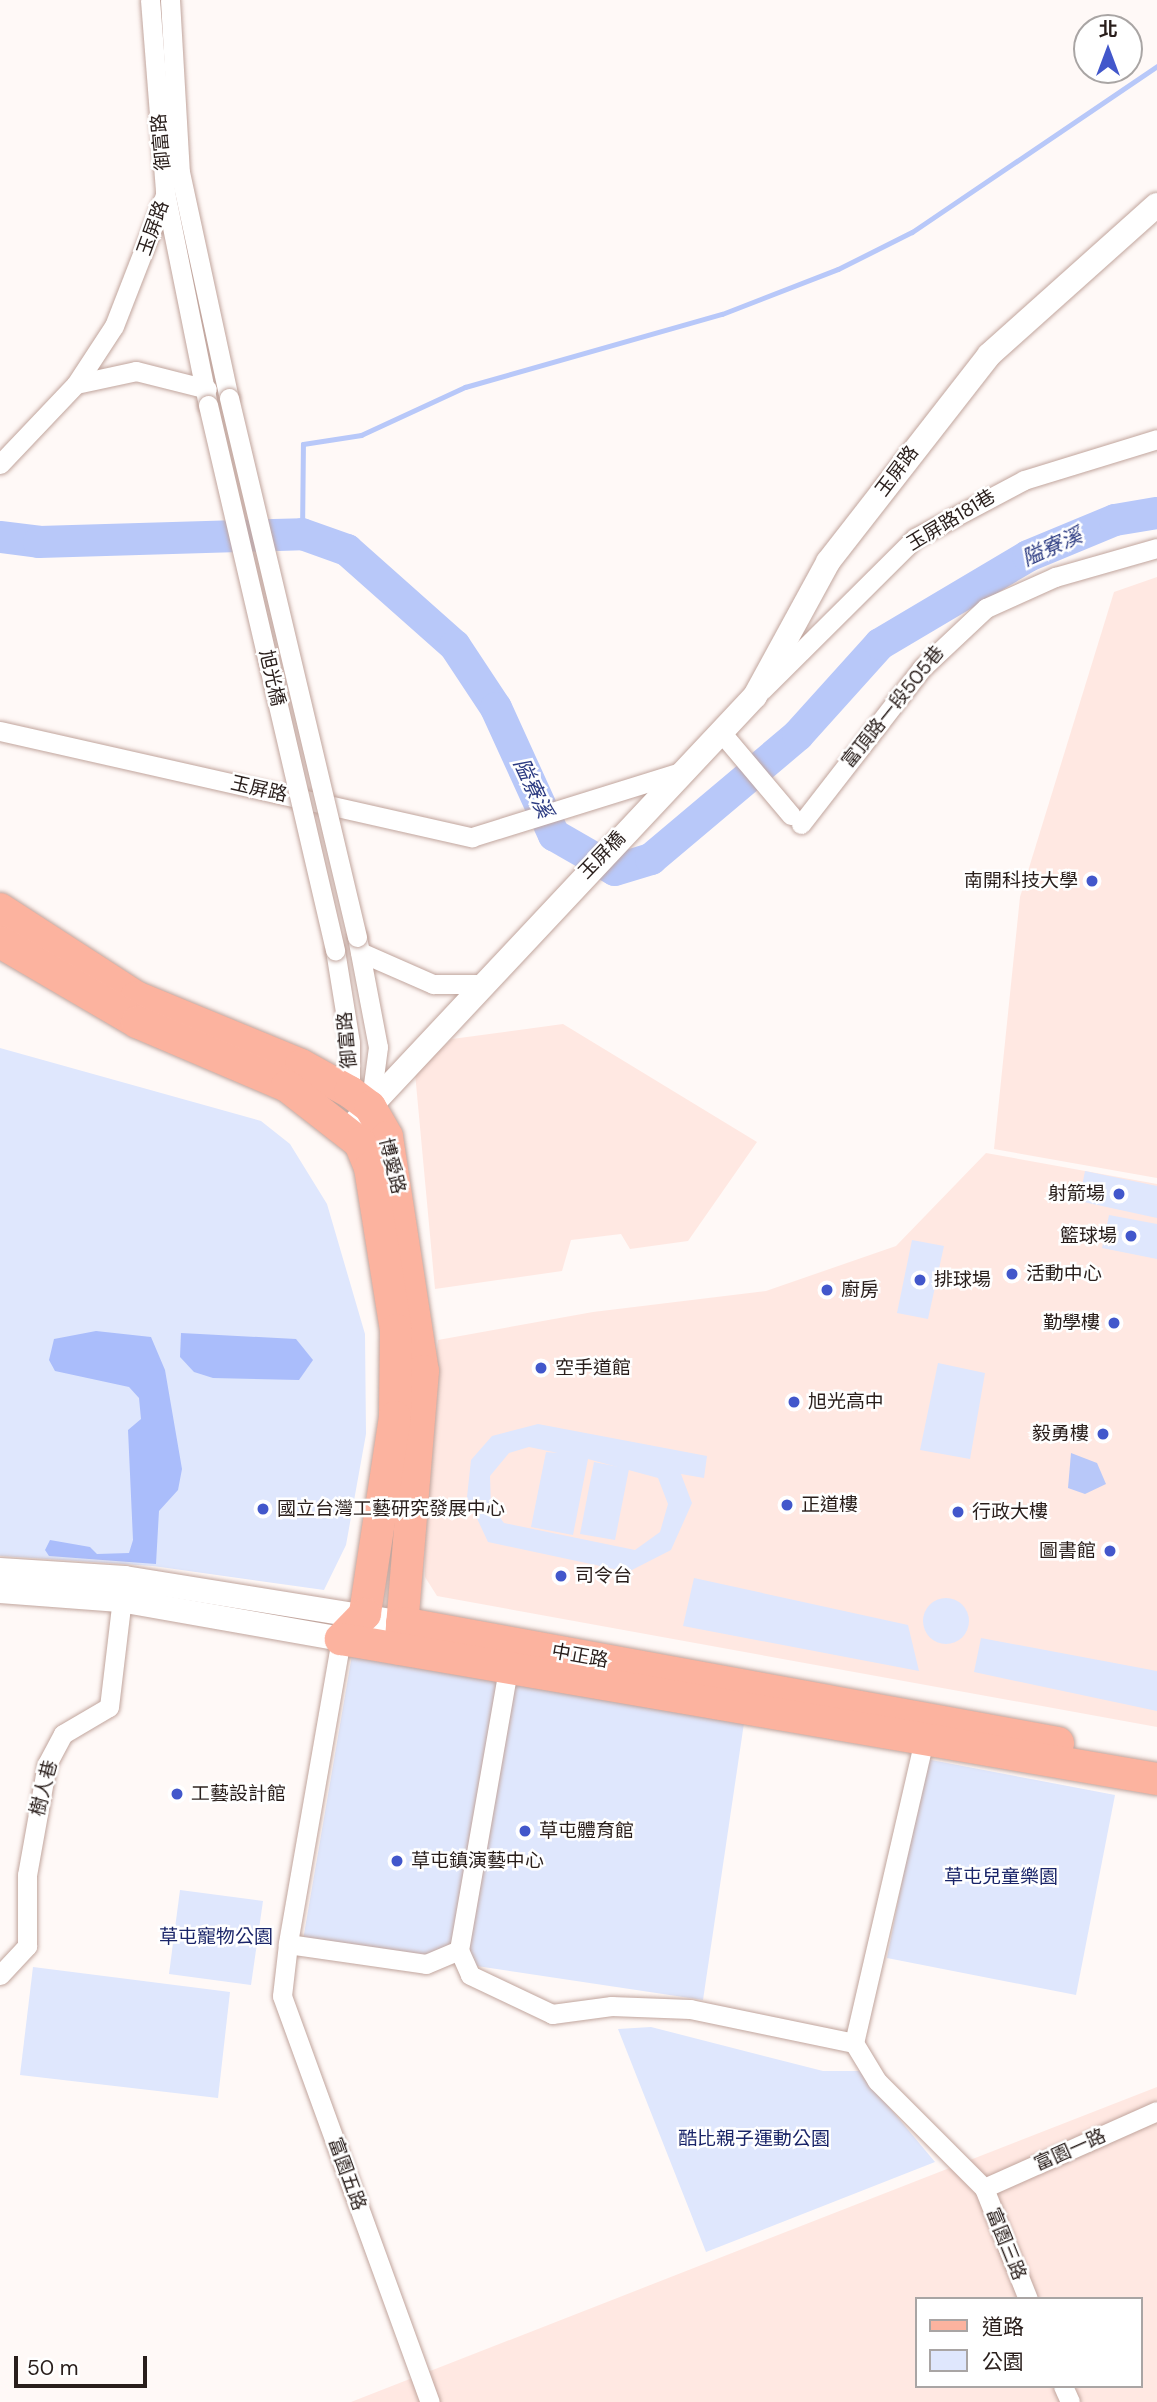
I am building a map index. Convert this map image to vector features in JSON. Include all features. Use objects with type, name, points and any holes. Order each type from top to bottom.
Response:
[{"type":"main road","points":[[0,909],[136,997],[301,1065],[360,1100]]},
{"type":"main road","name":"博愛路","points":[[0,942],[137,1022],[287,1086],[348,1130],[370,1168],[397,1351],[392,1440],[365,1614]]},
{"type":"main road","name":"博愛路","points":[[360,1100],[395,1164],[420,1327],[423,1371],[401,1636]]},
{"type":"main road","points":[[341,1639],[365,1614]]},
{"type":"main road","name":"中正路","points":[[341,1639],[401,1636],[926,1732],[1157,1779]]},
{"type":"main road","name":"中正路","points":[[401,1636],[508,1669],[926,1732],[1157,1762]]},
{"type":"street","name":"御富路","points":[[150,0],[165,192],[207,397]]},
{"type":"street","name":"御富路","points":[[170,0],[180,172],[229,398]]},
{"type":"street","name":"玉屏路","points":[[6,460],[76,384],[114,326],[165,192],[180,172]]},
{"type":"street","name":"玉屏路","points":[[0,732],[472,837],[517,828],[611,794],[674,780],[727,741],[755,696],[828,562],[989,355],[1157,205]]},
{"type":"street","points":[[76,384],[136,372],[207,397]]},
{"type":"street","name":"旭光橋","points":[[207,397],[335,950]]},
{"type":"street","name":"旭光橋","points":[[229,398],[358,944]]},
{"type":"street","name":"玉屏路181巷","points":[[755,696],[915,538],[1024,480],[1157,439]]},
{"type":"street","name":"富頂路一段505巷","points":[[727,741],[796,820],[922,668],[986,608],[1055,577],[1157,548]]},
{"type":"street","name":"玉屏橋","points":[[481,984],[674,780]]},
{"type":"street","name":"御富路","points":[[358,944],[378,1047],[360,1100]]},
{"type":"street","points":[[358,944],[433,984],[481,984]]},
{"type":"street","name":"御富路","points":[[335,950],[360,1100]]},
{"type":"street","points":[[348,1130],[360,1100],[481,984]]},
{"type":"street","name":"中正路","points":[[1,1576],[365,1614],[401,1636]]},
{"type":"street","name":"中正路","points":[[123,1589],[341,1639]]},
{"type":"street","name":"樹人巷","points":[[0,1975],[27,1946],[27,1875],[47,1764],[63,1734],[109,1707],[123,1589]]},
{"type":"street","name":"富園五路","points":[[341,1639],[288,1944],[282,1996],[430,2402]]},
{"type":"street","points":[[508,1669],[459,1950],[470,1975],[552,2014],[611,2006],[690,2009],[855,2043]]},
{"type":"street","points":[[926,1732],[855,2043],[877,2081],[984,2188]]},
{"type":"street","points":[[288,1944],[426,1964],[459,1950]]},
{"type":"street","name":"富園一路","points":[[984,2188],[1157,2111]]},
{"type":"street","name":"富園三路","points":[[984,2188],[1027,2297]]},
{"type":"shaded area","name":"南開科技大學","points":[[1157,577],[1157,1178],[994,1149],[1020,897],[1114,592]]},
{"type":"shaded area","points":[[563,1024],[757,1142],[688,1241],[630,1249],[621,1234],[571,1240],[562,1271],[435,1289],[415,1073],[452,1039]]},
{"type":"shaded area","name":"旭光高中","points":[[986,1153],[1157,1184],[1157,1727],[437,1596],[425,1577],[425,1464],[438,1340],[593,1312],[766,1291],[896,1246]]},
{"type":"shaded area","points":[[96,1331],[151,1337],[165,1370],[182,1469],[178,1490],[159,1511],[156,1564],[49,1556],[45,1550],[50,1540],[90,1547],[97,1554],[129,1553],[133,1540],[128,1430],[141,1419],[139,1398],[129,1387],[55,1371],[49,1360],[54,1339]]},
{"type":"shaded area","points":[[181,1333],[296,1339],[313,1360],[299,1380],[213,1378],[194,1372],[180,1357]]},
{"type":"shaded area","points":[[1071,1453],[1097,1463],[1106,1484],[1085,1494],[1068,1488]]},
{"type":"shaded area","points":[[1157,2087],[1157,2402],[351,2402]]},
{"type":"green space","points":[[0,1048],[261,1121],[290,1144],[327,1204],[365,1334],[366,1434],[346,1545],[324,1590],[153,1566],[0,1556]]},
{"type":"green space","name":"射箭場","points":[[1085,1171],[1157,1186],[1157,1218],[1079,1201]]},
{"type":"green space","name":"籃球場","points":[[1109,1215],[1157,1224],[1157,1259],[1102,1248]]},
{"type":"green space","name":"排球場","points":[[912,1240],[944,1246],[928,1319],[897,1313]]},
{"type":"green space","points":[[938,1363],[985,1373],[970,1459],[920,1450]]},
{"type":"green space","points":[[538,1424],[707,1456],[704,1478],[681,1474],[692,1503],[671,1550],[628,1572],[488,1542],[467,1497],[471,1460],[492,1436]],"holes":[[[529,1447],[558,1453],[546,1452],[531,1527],[573,1535],[588,1459],[658,1478],[668,1504],[660,1532],[635,1550],[504,1523],[491,1506],[490,1476],[509,1453]]]},
{"type":"green space","points":[[594,1462],[629,1469],[615,1540],[580,1534]]},
{"type":"green space","points":[[694,1578],[908,1625],[919,1671],[683,1626]]},
{"type":"green space","points":[[946,1598],[955,1599],[962,1605],[968,1612],[968,1630],[962,1637],[955,1643],[946,1644],[937,1643],[930,1637],[924,1630],[923,1621],[924,1612],[930,1605],[937,1599]]},
{"type":"green space","points":[[981,1638],[1157,1671],[1157,1711],[974,1672]]},
{"type":"green space","name":"草屯體育館","points":[[352,1655],[744,1723],[703,2000],[303,1940]]},
{"type":"green space","name":"草屯兒童樂園","points":[[926,1759],[1115,1795],[1076,1995],[887,1958]]},
{"type":"green space","name":"草屯寵物公園","points":[[180,1890],[263,1901],[251,1985],[169,1974]]},
{"type":"green space","points":[[33,1967],[230,1992],[218,2098],[20,2075]]},
{"type":"green space","name":"酷比親子運動公園","points":[[651,2027],[823,2071],[859,2071],[935,2162],[706,2252],[618,2029]]},
{"type":"waterway","points":[[302,534],[303,444],[361,435],[465,387],[722,314],[838,269],[912,232],[1157,66]]},
{"type":"waterway","name":"隘寮溪","points":[[0,537],[39,542],[302,534],[347,550],[455,646],[496,708],[554,835],[615,870],[651,859],[798,735],[880,644],[1028,556],[1115,520],[1157,513]]},
{"type":"place","name":"南開科技大學","points":[[1092,881]]},
{"type":"place","name":"射箭場","points":[[1119,1194]]},
{"type":"place","name":"籃球場","points":[[1131,1236]]},
{"type":"place","name":"活動中心","points":[[1012,1274]]},
{"type":"place","name":"排球場","points":[[920,1280]]},
{"type":"place","name":"廚房","points":[[827,1290]]},
{"type":"place","name":"勤學樓","points":[[1114,1323]]},
{"type":"place","name":"空手道館","points":[[541,1368]]},
{"type":"place","name":"旭光高中","points":[[794,1402]]},
{"type":"place","name":"毅勇樓","points":[[1103,1434]]},
{"type":"place","name":"正道樓","points":[[787,1505]]},
{"type":"place","name":"國立台灣工藝研究發展中心","points":[[263,1509]]},
{"type":"place","name":"行政大樓","points":[[958,1512]]},
{"type":"place","name":"圖書館","points":[[1110,1551]]},
{"type":"place","name":"司令台","points":[[561,1576]]},
{"type":"place","name":"工藝設計館","points":[[177,1794]]},
{"type":"place","name":"草屯體育館","points":[[525,1831]]},
{"type":"place","name":"草屯鎮演藝中心","points":[[397,1861]]}]
